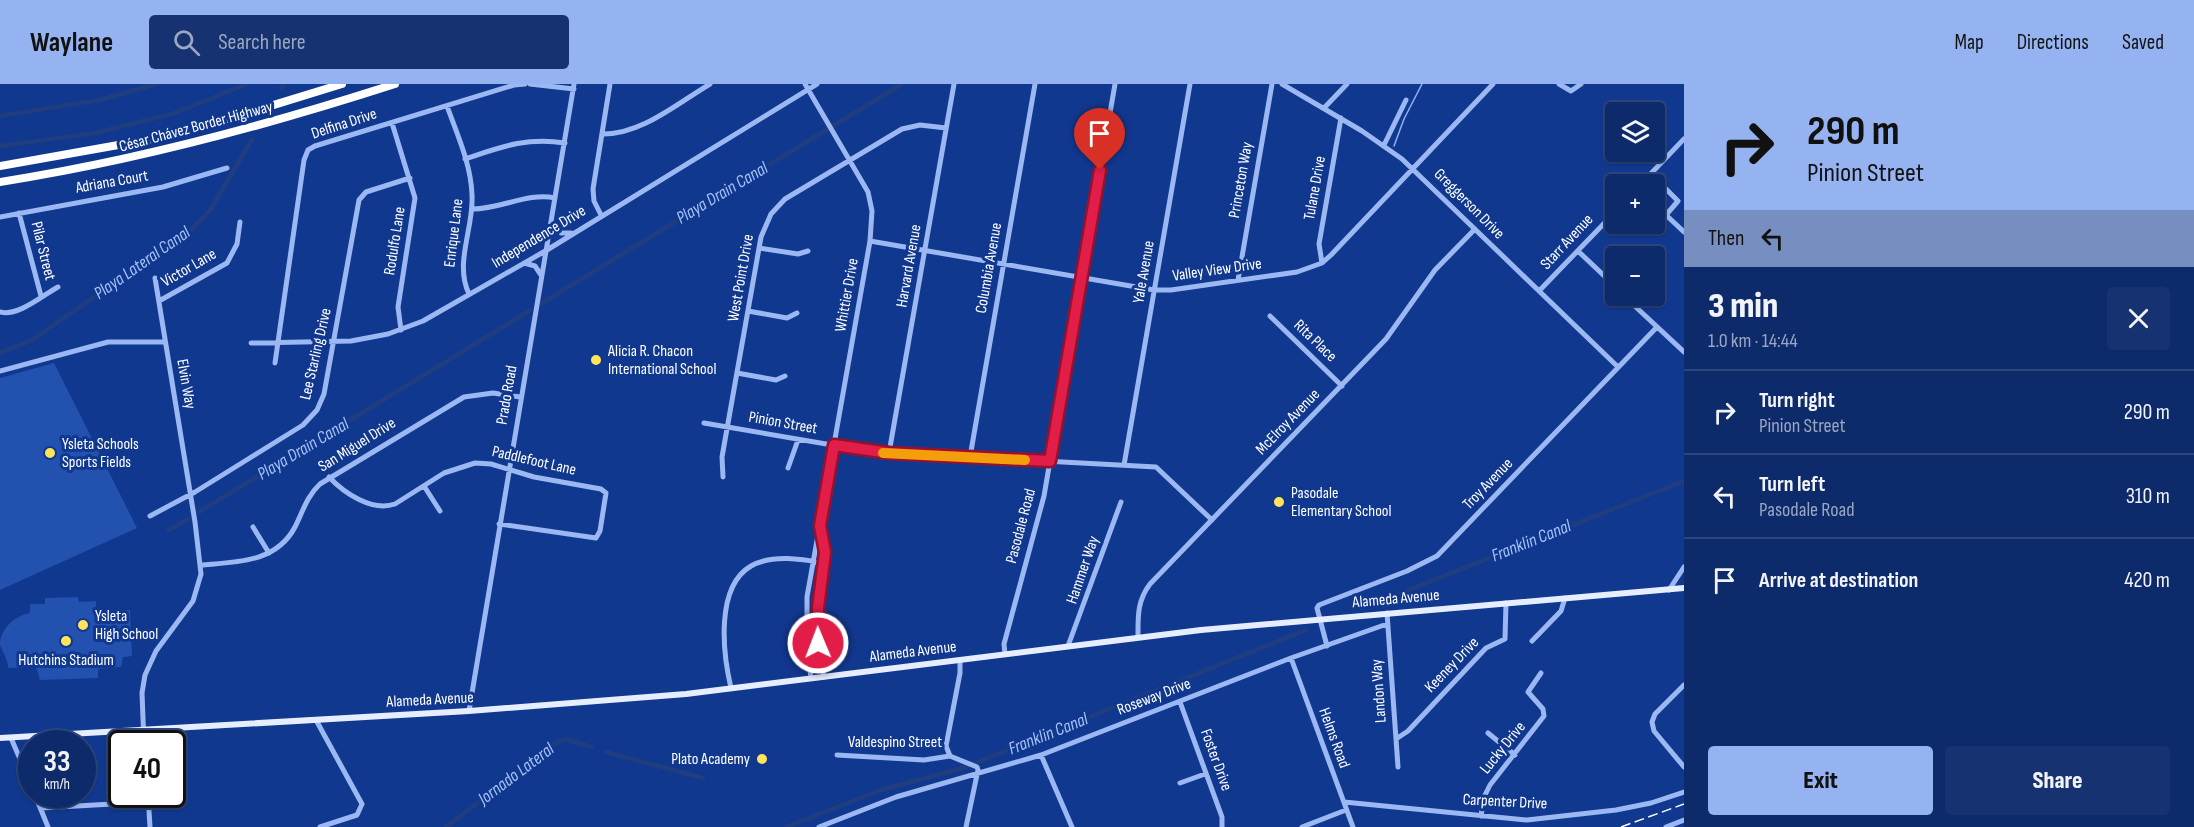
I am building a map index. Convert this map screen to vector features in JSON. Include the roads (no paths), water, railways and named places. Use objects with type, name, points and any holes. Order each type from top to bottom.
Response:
[{"type":"highway","name":"César Chávez Border Highway","points":[[0,166],[152,139],[215,123],[342,84]]},
{"type":"highway","name":"César Chávez Border Highway","points":[[0,182],[88,167],[193,144],[394,84]]},
{"type":"main road","name":"Alameda Avenue","points":[[0,738],[469,711],[731,688],[1138,637],[1684,588]]},
{"type":"street","points":[[601,215],[594,201],[593,189],[610,84]]},
{"type":"street","points":[[602,134],[613,134],[638,126],[710,84]]},
{"type":"street","name":"Independence Drive","points":[[251,343],[334,343],[401,330],[423,321],[547,250],[807,87],[817,84]]},
{"type":"street","name":"Harvard Avenue","points":[[889,453],[954,84]]},
{"type":"street","name":"Columbia Avenue","points":[[970,457],[1035,84]]},
{"type":"street","name":"Pasodale Road","points":[[1005,654],[1004,644],[1044,496],[1115,84]]},
{"type":"street","name":"Yale Avenue","points":[[1124,465],[1190,84]]},
{"type":"street","name":"Princeton Way","points":[[1238,280],[1272,84]]},
{"type":"street","name":"Greggerson Drive","points":[[1283,84],[1384,145],[1413,168],[1618,368]]},
{"type":"street","points":[[1324,108],[1347,84]]},
{"type":"street","name":"Valley View Drive","points":[[870,241],[1154,290],[1171,290],[1298,272],[1322,263],[1493,84]]},
{"type":"street","points":[[1559,84],[1571,91],[1581,84]]},
{"type":"street","name":"Delfina Drive","points":[[275,363],[276,344],[308,150],[514,85],[574,87]]},
{"type":"street","name":"Prado Road","points":[[469,711],[508,468],[574,87]]},
{"type":"street","name":"Whittier Drive","points":[[807,87],[868,192],[872,211],[870,241],[813,561],[806,621],[811,678]]},
{"type":"street","points":[[1384,145],[1406,100]]},
{"type":"street","name":"Enrique Lane","points":[[447,106],[470,178],[473,209],[462,273],[470,294]]},
{"type":"street","name":"Tulane Drive","points":[[1322,263],[1319,244],[1341,118]]},
{"type":"street","name":"Rodulfo Lane","points":[[392,123],[411,178],[415,207],[398,307],[401,330]]},
{"type":"street","name":"West Point Drive","points":[[723,477],[721,468],[764,226],[777,206],[785,199],[902,129],[920,125],[946,128]]},
{"type":"street","points":[[465,159],[522,141],[541,139],[565,143]]},
{"type":"street","points":[[1651,174],[1684,139]]},
{"type":"street","name":"Adriana Court","points":[[0,217],[163,187],[227,168]]},
{"type":"street","name":"Lee Starling Drive","points":[[150,516],[190,494],[311,417],[324,394],[359,200],[366,192],[411,178]]},
{"type":"street","points":[[1665,188],[1678,201],[1666,214],[1684,232]]},
{"type":"street","points":[[473,209],[499,207],[532,197],[555,198]]},
{"type":"street","name":"Pilar Street","points":[[19,213],[41,296]]},
{"type":"street","points":[[552,219],[558,232],[572,233]]},
{"type":"street","name":"Victor Lane","points":[[159,301],[227,263],[237,244],[240,222]]},
{"type":"street","name":"Starr Avenue","points":[[1539,291],[1605,223]]},
{"type":"street","name":"McElroy Avenue","points":[[1138,637],[1137,611],[1145,590],[1386,339],[1435,270],[1475,229]]},
{"type":"street","points":[[759,248],[798,254],[808,251]]},
{"type":"street","points":[[1578,251],[1605,277]]},
{"type":"street","points":[[524,263],[535,266],[542,276]]},
{"type":"street","name":"Elvin Way","points":[[144,729],[142,693],[144,675],[156,651],[193,601],[200,582],[201,565],[155,278]]},
{"type":"street","points":[[0,312],[5,313],[26,306],[58,287]]},
{"type":"street","points":[[1635,306],[1684,352]]},
{"type":"street","points":[[748,311],[787,318],[797,313]]},
{"type":"street","name":"Rita Place","points":[[1270,316],[1342,386]]},
{"type":"street","name":"Troy Avenue","points":[[1320,619],[1319,605],[1437,556],[1657,327]]},
{"type":"street","points":[[0,371],[108,342],[165,342]]},
{"type":"street","points":[[737,373],[776,380],[785,376]]},
{"type":"street","name":"San Miguel Drive","points":[[201,565],[254,560],[269,553],[286,540],[311,494],[329,477],[464,397],[493,393],[520,397]]},
{"type":"street","name":"Pinion Street","points":[[704,423],[889,453],[1145,466],[1162,470],[1212,520]]},
{"type":"street","points":[[788,468],[798,440]]},
{"type":"street","name":"Paddlefoot Lane","points":[[329,477],[350,495],[388,506],[461,466],[484,464],[508,468],[534,477],[601,489],[606,493],[600,531],[596,538],[499,524]]},
{"type":"street","points":[[424,486],[440,511]]},
{"type":"street","name":"Hammer Way","points":[[1068,646],[1121,502]]},
{"type":"street","name":"Whittier Drive","points":[[820,526],[825,544],[818,625],[820,661],[824,677]]},
{"type":"street","points":[[253,527],[269,553]]},
{"type":"street","points":[[731,688],[723,639],[730,593],[738,578],[751,566],[765,562],[793,559],[824,563]]},
{"type":"street","points":[[1669,590],[1684,567]]},
{"type":"street","points":[[1532,641],[1561,611],[1565,598]]},
{"type":"street","name":"Keeney Drive","points":[[1396,739],[1408,731],[1486,648],[1505,639],[1506,603]]},
{"type":"street","name":"Landon Way","points":[[1387,613],[1398,767]]},
{"type":"street","points":[[1320,619],[1327,645]]},
{"type":"street","name":"Roseway Drive","points":[[819,827],[896,797],[977,776],[1041,755],[1291,658],[1387,624]]},
{"type":"street","name":"Helms Road","points":[[1291,658],[1353,827]]},
{"type":"street","points":[[950,756],[946,746],[960,673],[960,660]]},
{"type":"street","name":"Lucky Drive","points":[[1481,816],[1487,790],[1544,716],[1543,709],[1528,692],[1541,673]]},
{"type":"street","points":[[1684,685],[1655,714],[1652,722],[1654,732],[1684,766]]},
{"type":"street","name":"Foster Drive","points":[[1180,702],[1222,817],[1222,827]]},
{"type":"street","points":[[316,720],[362,804],[357,815],[321,827]]},
{"type":"street","points":[[1488,733],[1515,755]]},
{"type":"street","points":[[11,738],[18,754]]},
{"type":"street","name":"Valdespino Street","points":[[837,755],[924,760],[950,756],[974,766],[978,770],[977,776]]},
{"type":"street","points":[[1041,755],[1072,827]]},
{"type":"street","points":[[1180,783],[1205,774]]},
{"type":"street","points":[[966,827],[977,776]]},
{"type":"street","name":"Carpenter Drive","points":[[1344,802],[1512,820],[1547,819],[1616,810],[1664,800],[1684,792]]},
{"type":"street","points":[[41,808],[48,827]]},
{"type":"street","points":[[148,808],[150,827]]},
{"type":"street","points":[[1302,827],[1346,810]]},
{"type":"street","points":[[1666,827],[1684,820]]},
{"type":"waterway","points":[[0,116],[99,100],[157,84]]},
{"type":"waterway","points":[[0,146],[95,133],[175,113],[247,84]]},
{"type":"waterway","name":"Playa Lateral Canal","points":[[281,88],[284,84]]},
{"type":"waterway","name":"Playa Drain Canal","points":[[542,303],[902,84]]},
{"type":"waterway","points":[[1394,146],[1404,119],[1422,84]]},
{"type":"waterway","name":"Playa Lateral Canal","points":[[0,353],[32,340],[192,229],[211,209],[252,139]]},
{"type":"waterway","name":"Playa Drain Canal","points":[[199,512],[529,311]]},
{"type":"waterway","name":"Franklin Canal","points":[[1378,602],[1684,481]]},
{"type":"waterway","name":"Playa Drain Canal","points":[[169,530],[188,519]]},
{"type":"waterway","name":"Franklin Canal","points":[[786,827],[881,790],[963,768],[1306,630]]},
{"type":"waterway","name":"Jornado Lateral","points":[[446,827],[557,742],[565,739],[592,747]]},
{"type":"waterway","name":"Jornado Lateral","points":[[606,752],[703,778]]},
{"type":"railway","points":[[1621,827],[1684,804]]},
{"type":"place","name":"Alicia R. Chacon International School","points":[[596,360]]},
{"type":"place","name":"Ysleta Schools Sports Fields","points":[[50,453]]},
{"type":"place","name":"Pasodale Elementary School","points":[[1279,502]]},
{"type":"place","name":"Ysleta High School","points":[[83,625]]},
{"type":"place","name":"Hutchins Stadium","points":[[66,641]]},
{"type":"place","name":"Plato Academy","points":[[762,759]]}]
